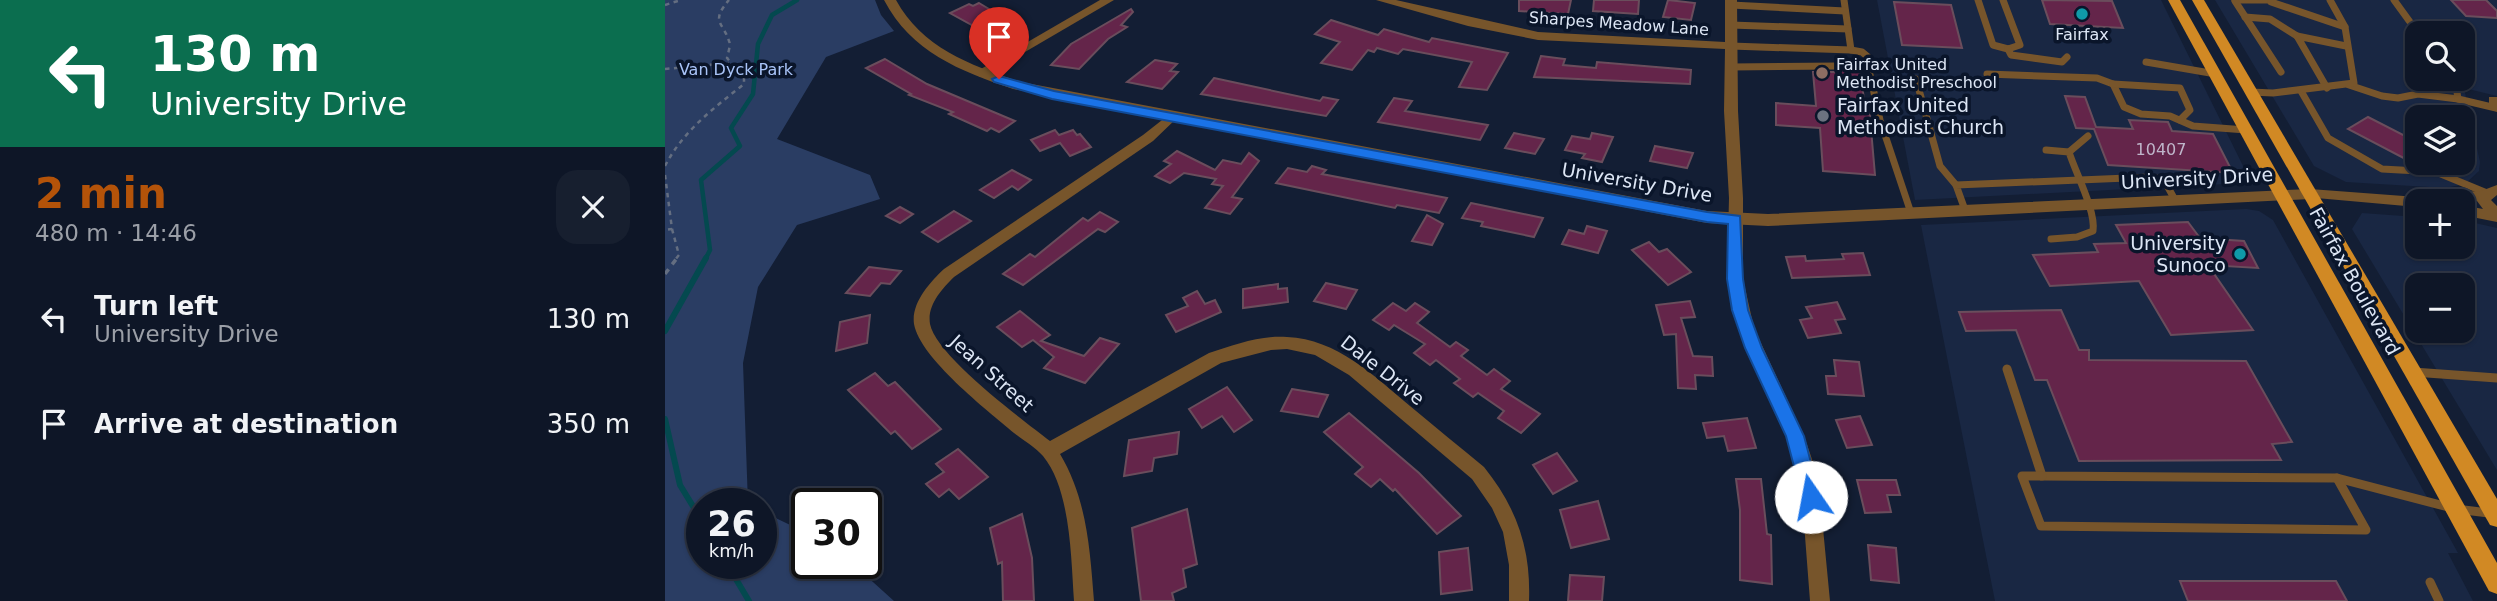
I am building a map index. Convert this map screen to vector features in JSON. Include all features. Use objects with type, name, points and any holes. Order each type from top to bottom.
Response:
[{"type":"main road","name":"Fairfax Boulevard","points":[[2174,0],[2497,584]]},
{"type":"main road","name":"Fairfax Boulevard","points":[[2198,0],[2496,515]]},
{"type":"street","name":"University Drive","points":[[890,0],[915,35],[934,49],[980,73],[1052,95],[1707,217],[1735,219],[1912,213],[2310,194],[2405,201]]},
{"type":"street","points":[[980,73],[1108,0]]},
{"type":"street","name":"Sharpes Meadow Lane","points":[[1382,0],[1538,36],[1731,46]]},
{"type":"street","points":[[1731,2],[1735,279],[1740,310],[1753,348],[1795,436],[1805,465],[1811,497],[1820,601]]},
{"type":"street","name":"Jean Street","points":[[1084,601],[1078,525],[1057,463],[1049,451],[933,348],[922,324],[923,309],[938,283],[949,273],[1147,138],[1171,117]]},
{"type":"street","points":[[2491,190],[2487,206],[2497,216]]},
{"type":"street","points":[[2475,212],[2497,216]]},
{"type":"street","name":"Dale Drive","points":[[1049,451],[1215,358],[1237,349],[1276,342],[1313,346],[1336,356],[1355,370],[1478,473],[1492,490],[1508,519],[1518,552],[1519,601]]},
{"type":"lane","points":[[1844,0],[1851,50]]},
{"type":"lane","points":[[1978,0],[1993,45],[2008,49],[2020,45],[2003,0]]},
{"type":"lane","points":[[2235,0],[2271,1],[2345,27]]},
{"type":"lane","points":[[2235,0],[2281,72]]},
{"type":"lane","points":[[2251,92],[2301,91],[2354,83],[2345,27],[2330,0]]},
{"type":"lane","points":[[2394,0],[2409,21]]},
{"type":"lane","points":[[1731,2],[1846,11]]},
{"type":"lane","points":[[2245,17],[2270,19],[2297,36],[2346,46]]},
{"type":"lane","points":[[1731,26],[1848,29]]},
{"type":"lane","points":[[2297,36],[2327,88]]},
{"type":"lane","points":[[1731,46],[1851,50],[1862,52],[1868,57],[1880,120],[1912,213]]},
{"type":"lane","points":[[2008,49],[2011,55],[2018,58],[2062,62],[2067,57]]},
{"type":"lane","points":[[1849,66],[1859,66],[1867,61]]},
{"type":"lane","points":[[2146,62],[2216,74]]},
{"type":"lane","points":[[1731,67],[1838,66]]},
{"type":"lane","points":[[1987,74],[2097,79],[2113,84],[2180,88],[2190,110],[2180,120]]},
{"type":"lane","points":[[1916,79],[1940,166],[1956,185],[1965,210]]},
{"type":"lane","points":[[2113,84],[2124,107],[2141,114],[2170,116],[2193,126],[2246,130]]},
{"type":"lane","points":[[2349,85],[2382,96],[2418,94],[2458,99],[2496,108]]},
{"type":"lane","points":[[2301,91],[2328,138],[2382,169],[2436,172],[2463,185],[2491,190]]},
{"type":"lane","points":[[2457,91],[2458,99]]},
{"type":"lane","points":[[2046,150],[2069,152],[2088,136]]},
{"type":"lane","points":[[2051,239],[2077,237],[2093,231],[2095,218],[2077,179],[2069,152]]},
{"type":"lane","points":[[1956,185],[2151,177],[2164,180],[2175,200]]},
{"type":"lane","points":[[2007,369],[2042,476]]},
{"type":"lane","points":[[2413,372],[2497,378]]},
{"type":"lane","points":[[2337,478],[2366,530],[2041,526],[2022,476],[2337,478],[2456,509],[2496,515]]},
{"type":"lane","points":[[2430,582],[2439,601]]},
{"type":"path","points":[[665,5],[681,0]]},
{"type":"path","points":[[665,166],[675,147],[706,114],[744,84],[744,78],[727,58],[730,42],[719,28],[719,14],[729,0]]},
{"type":"path","points":[[665,69],[730,63]]},
{"type":"path","points":[[665,175],[672,229],[679,255],[665,274]]},
{"type":"path","points":[[665,230],[672,229]]},
{"type":"shaded area","points":[[1877,0],[2161,0],[2247,174],[2245,183],[1915,200]]},
{"type":"shaded area","points":[[2215,0],[2497,0],[2497,96],[2475,91],[2475,21],[2405,21],[2405,91],[2465,91],[2468,105],[2405,105],[2405,175],[2475,175],[2465,184],[2445,188],[2346,182],[2314,166]]},
{"type":"shaded area","points":[[2475,139],[2480,162],[2479,171],[2475,175]]},
{"type":"shaded area","points":[[2246,209],[2259,211],[2273,220],[2458,553],[2448,553],[2473,601],[1995,601],[1921,225]]},
{"type":"shaded area","points":[[2362,213],[2405,216],[2405,259],[2475,259],[2475,223],[2497,228],[2497,470],[2421,343],[2475,343],[2475,273],[2405,273],[2405,317],[2352,229]]},
{"type":"green space","name":"Van Dyck Park","points":[[665,0],[875,0],[881,15],[894,31],[826,57],[777,139],[870,175],[880,199],[797,225],[758,287],[743,363],[747,488],[686,488],[686,579],[777,579],[777,519],[791,525],[791,579],[870,579],[894,601],[665,601]]},
{"type":"building","points":[[1519,0],[1571,0],[1568,14],[1519,11]]},
{"type":"building","points":[[1594,0],[1639,0],[1638,14],[1593,11]]},
{"type":"building","points":[[1668,0],[1695,3],[1691,20],[1663,17]]},
{"type":"building","name":"Fairfax","points":[[2042,0],[2112,1],[2123,28],[2050,24]]},
{"type":"building","points":[[2451,0],[2486,0],[2497,11],[2497,18],[2466,16]]},
{"type":"building","points":[[1894,2],[1951,5],[1962,48],[1902,45]]},
{"type":"building","points":[[979,3],[1019,27],[983,36],[977,28],[950,13],[969,4],[973,6]]},
{"type":"building","points":[[1131,9],[1133,12],[1121,25],[1127,27],[1108,39],[1079,69],[1051,65],[1071,44]]},
{"type":"building","points":[[1331,20],[1378,35],[1384,29],[1429,42],[1432,38],[1508,53],[1487,90],[1459,87],[1472,62],[1403,49],[1398,54],[1377,48],[1374,52],[1368,50],[1352,70],[1321,63],[1340,42],[1315,34]]},
{"type":"building","points":[[1541,56],[1565,59],[1563,65],[1596,68],[1597,62],[1691,70],[1690,84],[1534,77]]},
{"type":"building","points":[[885,59],[927,84],[1015,121],[999,132],[991,128],[987,131],[949,114],[953,112],[909,95],[911,94],[866,68]]},
{"type":"building","points":[[1155,60],[1177,64],[1170,71],[1178,72],[1162,89],[1127,82]]},
{"type":"building","name":"Fairfax United Methodist Church","points":[[1843,69],[1860,72],[1865,106],[1869,106],[1875,175],[1823,171],[1820,128],[1776,125],[1776,103],[1816,106],[1813,72],[1838,72]]},
{"type":"building","points":[[1214,78],[1320,101],[1323,97],[1338,100],[1326,116],[1201,94]]},
{"type":"building","points":[[2065,96],[2085,97],[2096,127],[2133,129],[2129,120],[2168,122],[2172,131],[2213,134],[2233,173],[2108,165],[2094,129],[2076,128]]},
{"type":"building","points":[[1394,98],[1412,101],[1405,111],[1488,125],[1480,140],[1378,122]]},
{"type":"building","points":[[2368,117],[2405,136],[2405,159],[2348,129]]},
{"type":"building","points":[[1055,130],[1059,135],[1073,130],[1091,147],[1070,156],[1060,143],[1040,151],[1031,140]]},
{"type":"building","points":[[1514,133],[1544,139],[1535,154],[1505,148]]},
{"type":"building","points":[[1592,133],[1613,137],[1602,162],[1582,158],[1585,154],[1565,150],[1572,136],[1590,139]]},
{"type":"building","points":[[1655,146],[1693,153],[1687,168],[1650,161]]},
{"type":"building","points":[[1177,151],[1215,170],[1223,160],[1241,164],[1249,153],[1259,161],[1232,197],[1242,199],[1230,214],[1205,208],[1223,186],[1212,184],[1216,179],[1184,173],[1170,183],[1155,176],[1171,164],[1164,161]]},
{"type":"building","points":[[1312,166],[1326,170],[1322,174],[1447,198],[1439,213],[1397,205],[1395,208],[1276,183],[1288,168],[1307,172]]},
{"type":"building","points":[[1012,170],[1031,180],[1018,190],[1012,186],[994,198],[980,190]]},
{"type":"building","points":[[1471,203],[1543,218],[1534,237],[1481,226],[1483,222],[1462,218]]},
{"type":"building","points":[[900,207],[913,214],[900,223],[886,216]]},
{"type":"building","points":[[954,211],[971,221],[938,242],[922,232]]},
{"type":"building","points":[[1100,212],[1118,222],[1105,232],[1098,229],[1023,285],[1003,274],[1030,254],[1035,257],[1083,218],[1088,221]]},
{"type":"building","points":[[1427,215],[1443,224],[1432,245],[1412,241]]},
{"type":"building","points":[[2188,222],[2200,238],[2244,241],[2258,268],[2208,265],[2253,330],[2171,335],[2139,281],[2050,286],[2033,255],[2098,252],[2094,244],[2126,243],[2116,225]]},
{"type":"building","points":[[1587,226],[1607,231],[1598,253],[1562,244],[1569,230],[1584,234]]},
{"type":"building","points":[[1649,242],[1659,252],[1667,249],[1691,272],[1668,285],[1632,250]]},
{"type":"building","points":[[1863,253],[1870,275],[1792,278],[1786,257],[1805,256],[1806,261],[1844,259],[1842,254]]},
{"type":"building","points":[[869,267],[901,271],[890,284],[881,283],[870,296],[846,293]]},
{"type":"building","points":[[1326,283],[1357,290],[1346,309],[1314,301]]},
{"type":"building","points":[[1278,284],[1278,289],[1287,288],[1288,302],[1243,308],[1243,289]]},
{"type":"building","points":[[1197,291],[1205,304],[1215,300],[1221,312],[1176,332],[1166,315],[1188,306],[1183,298]]},
{"type":"building","points":[[1690,301],[1695,317],[1681,318],[1693,356],[1712,357],[1713,376],[1695,375],[1696,389],[1678,388],[1676,334],[1664,335],[1656,305]]},
{"type":"building","points":[[1837,302],[1845,319],[1835,320],[1841,333],[1808,338],[1800,320],[1812,318],[1806,307]]},
{"type":"building","points":[[1393,303],[1406,311],[1415,303],[1429,312],[1417,323],[1450,347],[1456,342],[1468,350],[1461,356],[1487,375],[1494,369],[1510,381],[1501,389],[1540,414],[1521,433],[1498,418],[1504,411],[1478,393],[1473,397],[1454,383],[1460,379],[1436,360],[1430,365],[1414,353],[1425,344],[1394,325],[1389,330],[1373,320]]},
{"type":"building","points":[[2061,310],[2079,350],[2089,350],[2089,360],[2246,361],[2292,442],[2272,444],[2281,460],[2079,461],[2047,380],[2035,380],[2016,330],[1966,331],[1959,312]]},
{"type":"building","points":[[1020,311],[1050,335],[1041,341],[1084,356],[1100,338],[1119,344],[1085,383],[1044,368],[1054,357],[1033,340],[1022,347],[997,327]]},
{"type":"building","points":[[870,315],[867,343],[836,351],[840,322]]},
{"type":"building","points":[[1834,360],[1859,362],[1864,396],[1828,394],[1826,376],[1836,376]]},
{"type":"building","points":[[875,373],[888,386],[895,382],[941,429],[912,449],[895,431],[891,434],[848,390]]},
{"type":"building","points":[[1227,387],[1252,420],[1234,432],[1222,416],[1202,428],[1189,409]]},
{"type":"building","points":[[1292,389],[1328,395],[1318,417],[1281,411]]},
{"type":"building","points":[[1349,413],[1419,473],[1461,516],[1437,534],[1395,489],[1393,491],[1380,479],[1371,487],[1355,474],[1363,467],[1324,432]]},
{"type":"building","points":[[1860,416],[1872,445],[1847,448],[1836,420]]},
{"type":"building","points":[[1747,418],[1756,448],[1728,451],[1724,436],[1707,438],[1703,423]]},
{"type":"building","points":[[1179,432],[1177,454],[1154,458],[1152,471],[1124,476],[1129,440]]},
{"type":"building","points":[[958,449],[988,477],[959,499],[949,489],[939,497],[926,484],[944,472],[936,464]]},
{"type":"building","points":[[1557,453],[1577,481],[1553,494],[1533,465]]},
{"type":"building","points":[[1736,479],[1761,479],[1767,534],[1771,535],[1772,584],[1740,580],[1740,510]]},
{"type":"building","points":[[1857,480],[1896,480],[1900,495],[1887,495],[1891,512],[1865,513]]},
{"type":"building","points":[[1598,501],[1609,539],[1571,548],[1560,510]]},
{"type":"building","points":[[1187,509],[1197,564],[1183,569],[1186,587],[1172,593],[1174,601],[1141,601],[1132,528]]},
{"type":"building","points":[[1022,514],[1032,558],[1034,601],[1003,601],[1002,562],[998,564],[990,528]]},
{"type":"building","points":[[1868,545],[1896,548],[1899,583],[1871,580]]},
{"type":"building","points":[[1468,548],[1472,590],[1441,594],[1439,552]]},
{"type":"building","points":[[1570,575],[1604,577],[1602,601],[1568,601]]},
{"type":"building","points":[[2180,581],[2336,581],[2347,601],[2188,601]]},
{"type":"waterway","points":[[706,258],[710,250],[701,180],[740,146],[731,128],[753,94],[758,44],[772,15],[797,0]]},
{"type":"waterway","points":[[665,331],[706,258]]},
{"type":"waterway","points":[[665,419],[680,485],[686,495]]},
{"type":"waterway","points":[[736,579],[749,601]]},
{"type":"place","name":"Fairfax","points":[[2082,14]]},
{"type":"place","name":"Fairfax United Methodist Preschool","points":[[1822,73]]},
{"type":"place","name":"Fairfax United Methodist Church","points":[[1823,116]]},
{"type":"place","name":"University Sunoco","points":[[2240,254]]},
{"type":"route","points":[[999,79],[1052,95],[1707,217],[1735,219],[1735,279],[1740,310],[1753,348],[1795,436],[1805,465],[1811,497]]}]
